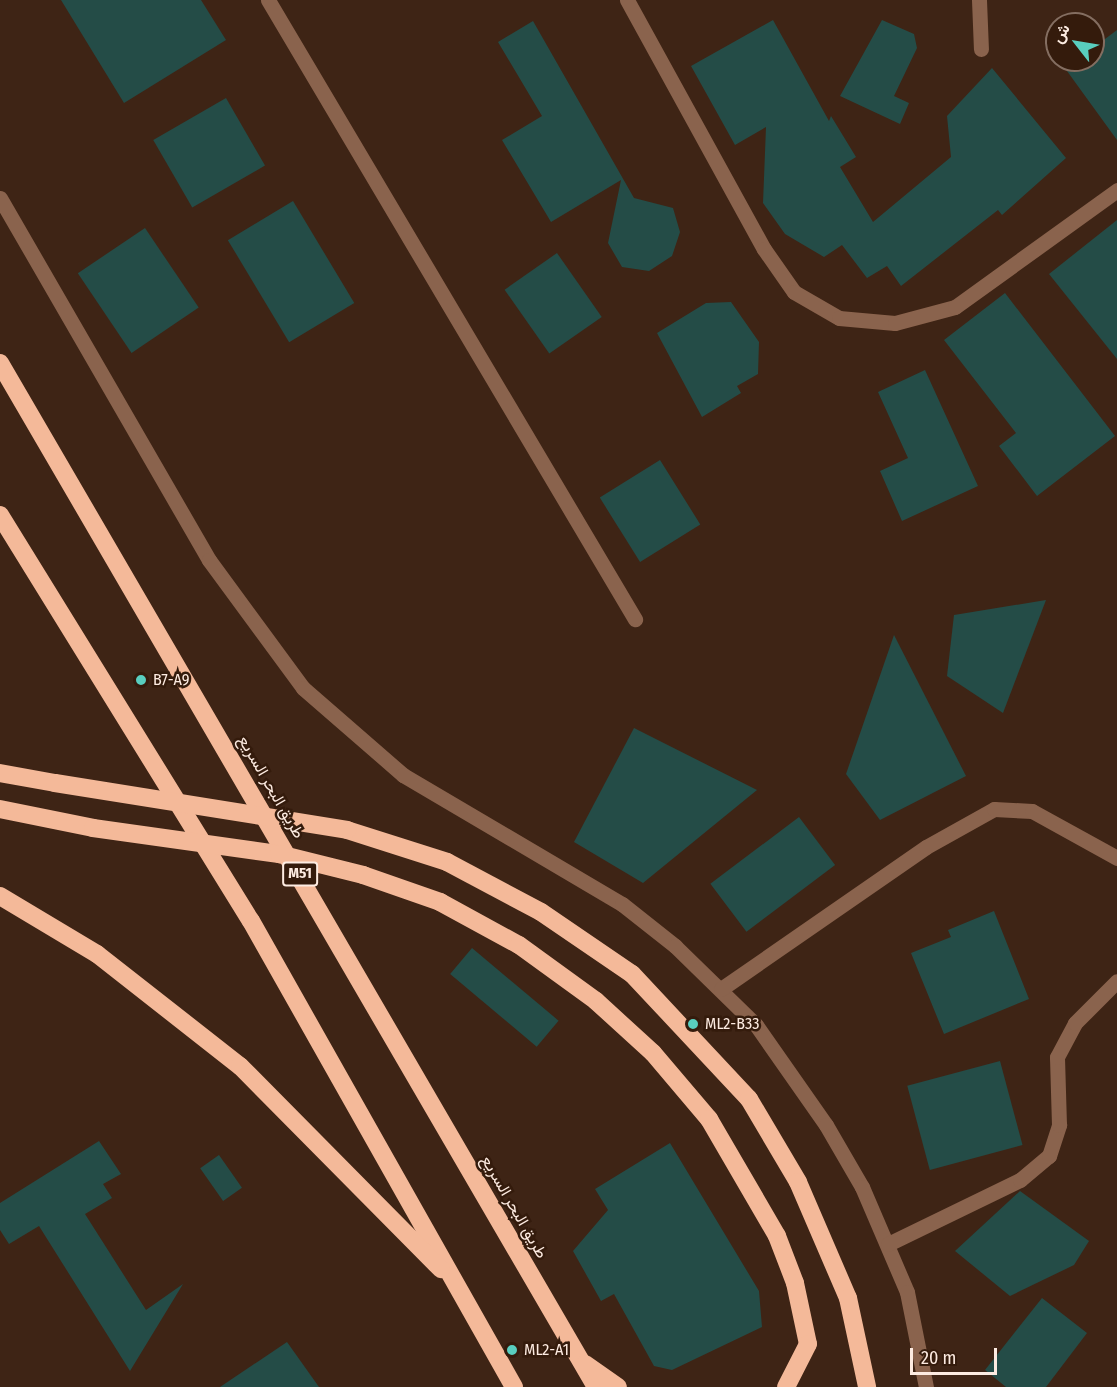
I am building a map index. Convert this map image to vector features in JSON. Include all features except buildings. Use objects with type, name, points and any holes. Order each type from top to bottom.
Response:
[{"type":"highway","name":"طريق البحر السريع","points":[[0,363],[596,1387]]},
{"type":"highway","points":[[0,514],[250,921],[514,1387]]},
{"type":"highway","points":[[0,773],[347,830],[447,862],[541,912],[632,974],[749,1099],[798,1182],[848,1298],[867,1387]]},
{"type":"highway","points":[[0,809],[93,828],[279,854],[363,875],[440,902],[519,945],[596,1001],[653,1053],[709,1119],[777,1236],[795,1283],[808,1344],[786,1387]]},
{"type":"highway","points":[[0,896],[97,954],[240,1066],[458,1287]]},
{"type":"highway","points":[[579,1360],[618,1387]]},
{"type":"street","points":[[268,0],[635,619]]},
{"type":"street","points":[[627,0],[764,249],[794,292],[831,315],[895,323],[955,307],[1117,190]]},
{"type":"street","points":[[979,0],[981,49]]},
{"type":"street","points":[[0,198],[209,560],[303,688],[403,775],[603,891],[721,989],[756,1025],[826,1125],[888,1244],[907,1292],[926,1387]]},
{"type":"street","points":[[721,989],[926,847],[994,809],[1032,812],[1117,858]]},
{"type":"street","points":[[888,1244],[1020,1180],[1049,1156],[1059,1125],[1057,1056],[1075,1023],[1117,981]]},
{"type":"place","name":"B7-A9","points":[[141,680]]},
{"type":"place","name":"ML2-B33","points":[[693,1024]]},
{"type":"place","name":"ML2-A1","points":[[512,1350]]}]
